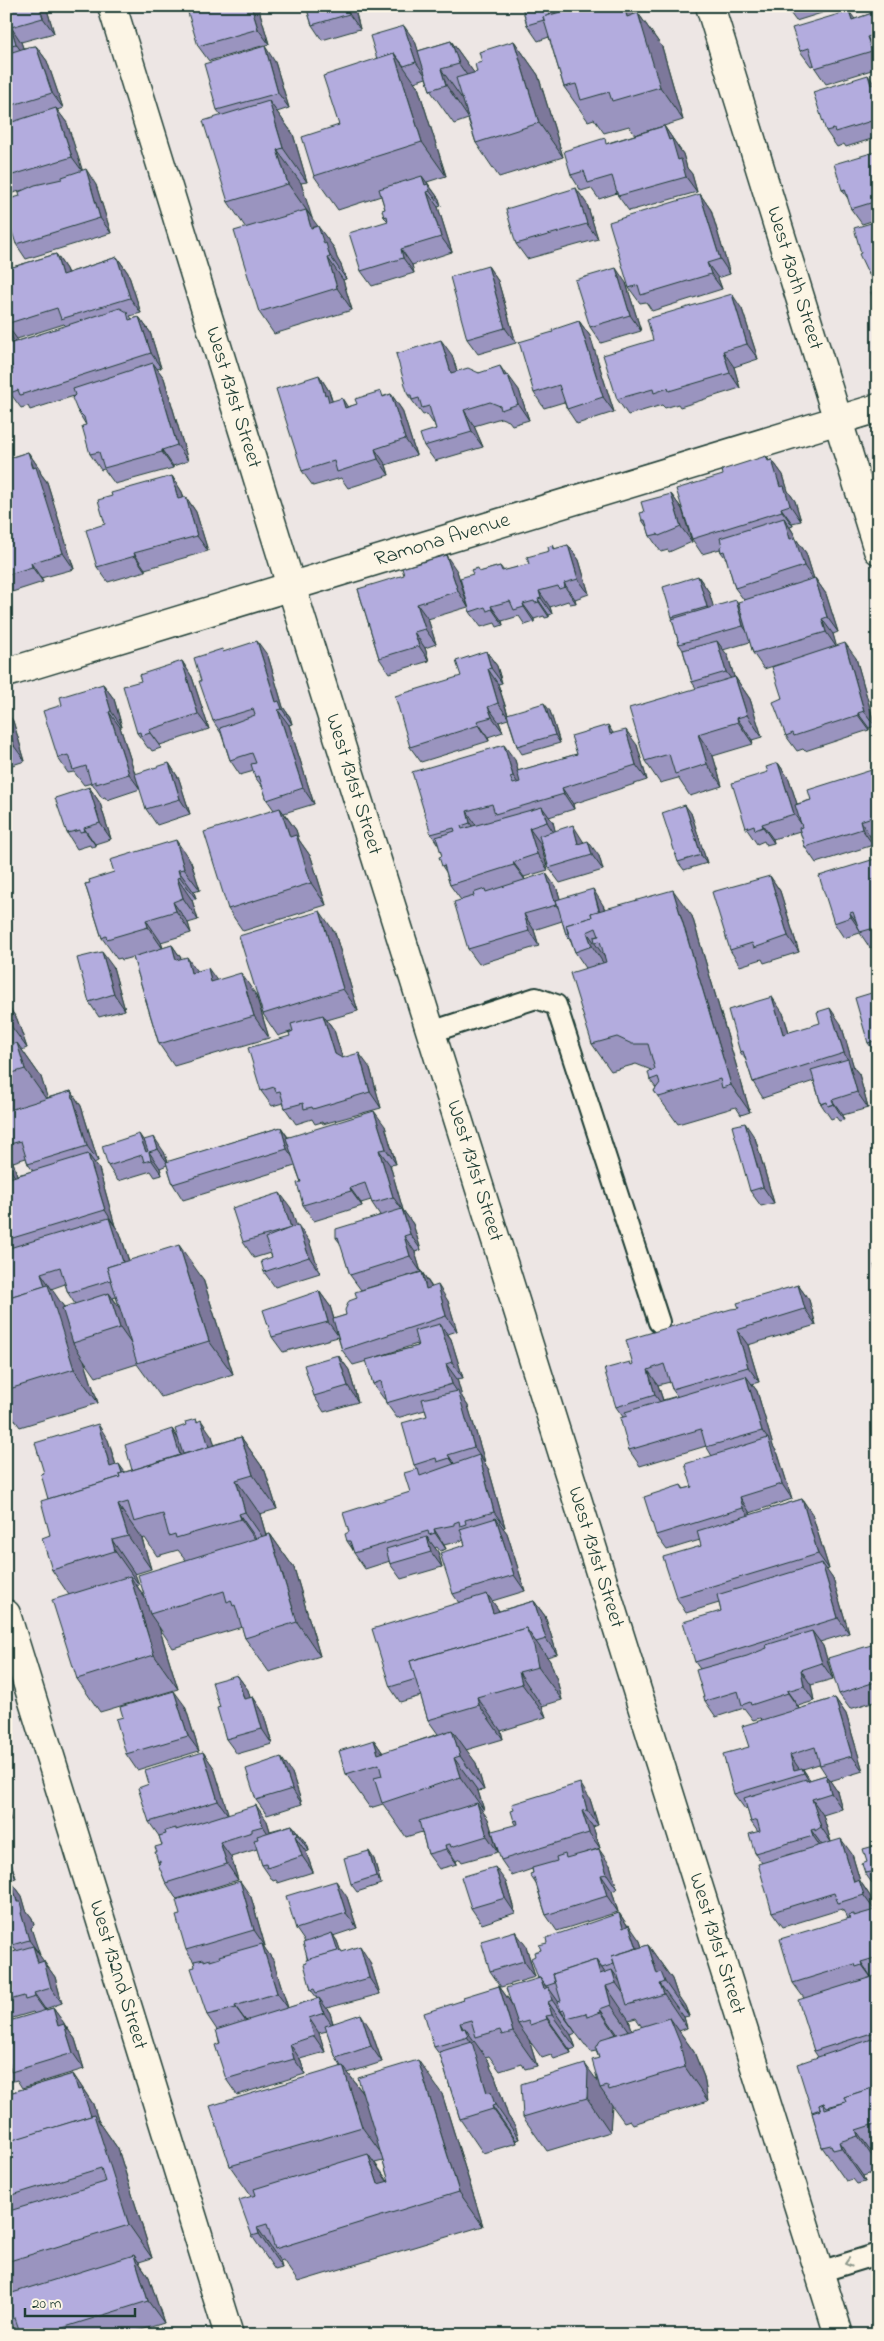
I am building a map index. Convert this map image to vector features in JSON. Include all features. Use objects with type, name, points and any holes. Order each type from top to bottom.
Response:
[{"type":"street","name":"West 131st Street","points":[[112,6],[291,586],[838,2335]]},
{"type":"street","name":"West 130th Street","points":[[710,6],[878,550]]},
{"type":"street","name":"Ramona Avenue","points":[[6,673],[878,408]]},
{"type":"street","name":"West 132nd Street","points":[[6,1614],[229,2335]]},
{"type":"lane","points":[[431,1032],[536,998],[556,1005],[659,1322]]},
{"type":"lane","points":[[819,2272],[878,2254]]},
{"type":"building","points":[[6,6],[39,6],[43,18],[11,27],[16,44],[6,46]]},
{"type":"building","points":[[186,6],[251,6],[258,29],[198,46]]},
{"type":"building","points":[[306,6],[347,6],[349,14],[312,25]]},
{"type":"building","points":[[522,6],[547,6],[550,15],[543,17],[544,20],[527,25]]},
{"type":"building","points":[[581,6],[624,6],[627,17],[638,13],[660,87],[612,101],[609,92],[581,100],[576,84],[564,87],[543,17]]},
{"type":"building","points":[[849,11],[852,20],[878,11],[878,34],[867,37],[872,51],[815,68],[809,48],[800,51],[792,28]]},
{"type":"building","points":[[404,26],[416,62],[404,66],[394,53],[377,59],[370,36]]},
{"type":"building","points":[[451,41],[459,64],[441,69],[446,85],[430,90],[418,51]]},
{"type":"building","points":[[514,41],[539,123],[476,143],[456,78],[477,72],[475,64],[482,62],[479,52]]},
{"type":"building","points":[[36,46],[52,93],[6,107],[6,54]]},
{"type":"building","points":[[265,46],[278,93],[217,110],[204,64]]},
{"type":"building","points":[[394,53],[422,142],[314,176],[302,137],[339,125],[323,76]]},
{"type":"building","points":[[868,75],[871,85],[878,83],[878,119],[835,132],[834,129],[826,131],[813,92]]},
{"type":"building","points":[[269,101],[283,148],[277,150],[288,184],[228,202],[203,121]]},
{"type":"building","points":[[56,108],[72,157],[6,177],[6,124]]},
{"type":"building","points":[[664,126],[669,140],[672,139],[678,160],[681,159],[686,177],[618,196],[612,176],[588,183],[584,171],[571,175],[564,151],[605,138],[606,144]]},
{"type":"building","points":[[878,151],[878,204],[877,201],[851,209],[845,189],[842,190],[834,164]]},
{"type":"building","points":[[86,169],[100,218],[16,244],[6,213],[6,200],[20,196],[19,192],[35,185],[62,179],[62,177]]},
{"type":"building","points":[[422,176],[425,185],[428,184],[430,191],[427,192],[441,237],[401,249],[403,258],[361,271],[349,233],[388,221],[387,216],[384,217],[382,210],[385,209],[379,189]]},
{"type":"building","points":[[576,188],[587,224],[516,244],[506,209]]},
{"type":"building","points":[[700,194],[720,259],[707,263],[711,274],[641,295],[638,285],[629,288],[609,222]]},
{"type":"building","points":[[306,210],[311,228],[318,226],[324,244],[326,243],[330,257],[328,258],[337,288],[259,312],[234,231]]},
{"type":"building","points":[[878,221],[878,271],[868,273],[859,254],[861,253],[854,228]]},
{"type":"building","points":[[56,254],[62,275],[117,257],[130,298],[61,319],[57,308],[6,324],[6,269]]},
{"type":"building","points":[[488,266],[505,328],[467,339],[450,277]]},
{"type":"building","points":[[616,268],[630,315],[590,327],[575,280]]},
{"type":"building","points":[[878,283],[878,311],[871,292],[873,292],[871,285]]},
{"type":"building","points":[[732,294],[747,344],[723,351],[730,373],[669,391],[668,388],[654,393],[653,389],[617,399],[603,355],[653,340],[647,319]]},
{"type":"building","points":[[120,308],[127,312],[129,320],[139,317],[151,353],[20,395],[18,390],[10,393],[6,381],[6,372],[13,370],[6,345]]},
{"type":"building","points":[[579,321],[603,397],[567,409],[559,385],[534,393],[519,342],[553,332],[552,330]]},
{"type":"building","points":[[6,324],[10,335],[6,336]]},
{"type":"building","points":[[441,340],[451,373],[468,368],[479,373],[500,366],[504,376],[508,375],[518,404],[501,410],[500,406],[490,402],[464,410],[472,432],[424,446],[420,434],[436,429],[429,406],[422,408],[419,398],[412,400],[411,395],[408,395],[396,354]]},
{"type":"building","points":[[153,363],[177,445],[162,450],[162,452],[104,468],[99,452],[90,454],[82,426],[86,425],[84,417],[77,410],[72,398],[75,395],[73,389]]},
{"type":"building","points":[[319,375],[329,402],[342,398],[345,408],[357,404],[355,399],[381,391],[383,397],[391,394],[405,439],[375,449],[378,459],[337,472],[334,461],[302,471],[276,389]]},
{"type":"building","points":[[28,452],[33,468],[36,467],[63,553],[31,563],[32,567],[6,575],[6,459]]},
{"type":"building","points":[[766,456],[768,461],[772,460],[780,487],[784,486],[790,505],[781,508],[782,511],[692,539],[676,489],[723,475],[722,470]]},
{"type":"building","points":[[172,476],[178,499],[186,497],[197,536],[134,553],[135,556],[97,567],[86,530],[105,524],[98,500],[112,496],[111,493]]},
{"type":"building","points":[[671,494],[681,527],[659,536],[658,534],[650,536],[645,520],[642,520],[640,513],[644,512],[641,502]]},
{"type":"building","points":[[784,518],[790,539],[795,538],[804,566],[735,588],[724,551],[721,552],[720,538]]},
{"type":"building","points":[[553,545],[554,549],[568,545],[578,579],[564,583],[565,587],[559,589],[558,586],[539,591],[541,598],[538,599],[539,602],[535,603],[534,601],[523,604],[524,607],[514,610],[510,601],[491,606],[492,609],[487,611],[485,607],[470,612],[460,578],[473,574],[471,570],[478,568],[479,572],[500,566],[502,571],[529,564],[527,557],[549,551],[548,547]]},
{"type":"building","points":[[446,555],[458,591],[417,604],[425,629],[414,632],[419,646],[379,658],[358,589],[404,575],[402,568]]},
{"type":"building","points":[[698,576],[707,607],[672,617],[663,587]]},
{"type":"building","points":[[815,578],[827,617],[822,619],[826,632],[753,653],[738,602]]},
{"type":"building","points":[[736,600],[743,626],[679,644],[672,619]]},
{"type":"building","points":[[257,641],[276,702],[279,701],[282,709],[278,710],[303,788],[267,800],[259,776],[255,777],[251,764],[256,763],[252,753],[230,760],[220,728],[255,715],[253,709],[213,721],[199,681],[201,681],[194,658],[222,649],[223,652]]},
{"type":"building","points":[[717,641],[726,672],[692,682],[683,650]]},
{"type":"building","points":[[845,643],[864,711],[858,713],[858,715],[794,736],[793,733],[786,736],[773,702],[782,698],[772,667]]},
{"type":"building","points":[[486,651],[491,668],[488,669],[498,703],[488,707],[492,717],[477,721],[479,725],[410,747],[395,696],[461,676],[456,661]]},
{"type":"building","points":[[182,661],[198,714],[149,730],[150,733],[141,736],[140,732],[137,733],[123,686],[141,681],[139,675]]},
{"type":"building","points":[[735,677],[747,715],[737,718],[738,722],[698,734],[707,764],[675,774],[669,754],[645,761],[629,708]]},
{"type":"building","points":[[103,684],[111,711],[109,712],[129,774],[96,784],[96,781],[91,783],[86,766],[73,770],[68,755],[58,758],[43,711],[62,705],[60,697]]},
{"type":"building","points":[[544,703],[555,735],[517,746],[507,714]]},
{"type":"building","points":[[6,719],[14,746],[6,748]]},
{"type":"building","points":[[608,725],[610,734],[626,730],[636,765],[562,788],[564,794],[495,814],[492,804],[467,811],[470,823],[461,826],[462,829],[542,807],[547,822],[529,828],[537,854],[513,862],[514,865],[450,885],[444,865],[442,866],[439,857],[442,856],[436,837],[455,831],[454,828],[431,834],[412,772],[504,745],[513,776],[510,777],[513,784],[520,782],[517,771],[577,754],[571,736]]},
{"type":"building","points":[[169,763],[180,799],[146,809],[135,774]]},
{"type":"building","points":[[778,763],[794,814],[762,824],[763,827],[755,830],[754,825],[746,828],[732,783],[768,772],[766,767]]},
{"type":"building","points":[[878,768],[878,815],[860,821],[862,829],[805,847],[799,828],[802,827],[795,805],[811,800],[808,790]]},
{"type":"building","points":[[89,787],[100,823],[84,828],[85,831],[80,832],[80,830],[67,833],[55,798]]},
{"type":"building","points":[[685,805],[701,855],[678,862],[662,813]]},
{"type":"building","points":[[280,808],[290,837],[296,835],[311,883],[228,909],[204,832]]},
{"type":"building","points":[[573,825],[578,844],[588,841],[592,855],[549,868],[539,836]]},
{"type":"building","points":[[176,840],[184,869],[178,870],[180,877],[177,878],[183,898],[173,902],[176,911],[146,920],[148,927],[107,939],[106,936],[102,938],[85,884],[90,883],[89,880],[114,872],[110,860]]},
{"type":"building","points":[[878,858],[878,927],[860,932],[853,912],[850,913],[851,917],[834,923],[819,876]]},
{"type":"building","points":[[546,873],[556,905],[524,914],[529,931],[468,949],[454,902],[474,896],[473,893],[485,889],[486,892]]},
{"type":"building","points":[[770,876],[788,936],[754,948],[752,943],[730,950],[712,892]]},
{"type":"building","points":[[593,889],[599,911],[591,913],[592,917],[566,925],[568,933],[566,934],[556,900]]},
{"type":"building","points":[[673,890],[731,1085],[722,1088],[720,1079],[659,1097],[654,1091],[660,1083],[658,1077],[650,1080],[648,1072],[655,1069],[648,1044],[632,1044],[617,1037],[592,1044],[570,973],[606,962],[600,941],[595,942],[594,937],[599,936],[596,928],[587,932],[592,946],[575,952],[566,925],[592,917],[591,913]]},
{"type":"building","points":[[320,911],[343,989],[263,1014],[239,936]]},
{"type":"building","points":[[172,945],[176,960],[187,957],[191,973],[208,968],[211,982],[241,973],[254,1016],[159,1044],[133,957]]},
{"type":"building","points":[[102,952],[114,994],[89,1002],[77,958]]},
{"type":"building","points":[[878,991],[878,1040],[868,1043],[855,998]]},
{"type":"building","points":[[772,997],[783,1034],[820,1023],[817,1012],[830,1008],[844,1053],[753,1082],[743,1051],[740,1052],[728,1010]]},
{"type":"building","points":[[323,1015],[335,1054],[342,1058],[359,1053],[370,1092],[313,1109],[312,1107],[304,1109],[303,1103],[285,1108],[280,1091],[276,1092],[274,1087],[261,1091],[248,1048],[290,1036],[289,1033],[293,1031],[291,1024]]},
{"type":"building","points":[[17,1043],[25,1069],[6,1075],[6,1047]]},
{"type":"building","points":[[848,1059],[857,1092],[832,1100],[834,1104],[828,1106],[827,1102],[821,1104],[811,1070]]},
{"type":"building","points":[[71,1091],[87,1146],[28,1164],[21,1141],[6,1145],[6,1111]]},
{"type":"building","points":[[374,1111],[386,1149],[379,1150],[393,1197],[372,1203],[365,1183],[350,1188],[351,1191],[303,1205],[297,1183],[301,1182],[286,1138]]},
{"type":"building","points":[[745,1123],[763,1187],[750,1191],[732,1126]]},
{"type":"building","points":[[281,1127],[287,1149],[173,1184],[166,1162]]},
{"type":"building","points":[[139,1134],[146,1152],[148,1151],[144,1140],[154,1137],[158,1149],[149,1152],[151,1160],[144,1162],[142,1155],[108,1166],[102,1146]]},
{"type":"building","points":[[88,1154],[105,1210],[6,1240],[6,1179]]},
{"type":"building","points":[[6,1159],[10,1169],[6,1170]]},
{"type":"building","points":[[280,1193],[291,1228],[243,1242],[232,1208]]},
{"type":"building","points":[[402,1209],[410,1234],[404,1236],[410,1256],[350,1275],[338,1237],[336,1238],[336,1229]]},
{"type":"building","points":[[109,1218],[123,1262],[107,1267],[111,1280],[68,1293],[60,1267],[41,1273],[45,1286],[6,1298],[6,1249]]},
{"type":"building","points":[[298,1225],[309,1257],[264,1272],[261,1261],[272,1257],[265,1238]]},
{"type":"building","points":[[179,1245],[209,1341],[137,1363],[107,1267]]},
{"type":"building","points":[[878,1264],[878,1278],[874,1265]]},
{"type":"building","points":[[422,1272],[426,1289],[438,1285],[446,1316],[342,1350],[333,1319],[346,1315],[345,1310],[349,1301],[357,1298],[355,1292]]},
{"type":"building","points":[[48,1285],[74,1369],[6,1390],[6,1298]]},
{"type":"building","points":[[798,1285],[805,1309],[737,1330],[748,1367],[672,1389],[664,1364],[648,1370],[655,1395],[616,1407],[604,1369],[630,1362],[631,1365],[633,1364],[626,1340],[739,1308],[737,1303]]},
{"type":"building","points":[[319,1291],[328,1322],[272,1337],[263,1310]]},
{"type":"building","points":[[109,1293],[120,1328],[73,1343],[62,1308]]},
{"type":"building","points":[[440,1324],[452,1362],[446,1364],[452,1384],[386,1403],[381,1381],[373,1384],[366,1360],[418,1346],[414,1331]]},
{"type":"building","points":[[338,1355],[348,1386],[314,1396],[304,1365]]},
{"type":"building","points":[[746,1376],[762,1431],[706,1447],[701,1429],[629,1450],[620,1418],[627,1416],[625,1412]]},
{"type":"building","points":[[458,1391],[474,1447],[448,1455],[450,1458],[437,1462],[436,1458],[414,1465],[402,1423],[427,1416],[422,1399]]},
{"type":"building","points":[[196,1419],[197,1422],[201,1420],[209,1447],[183,1454],[175,1429],[186,1425],[185,1422]]},
{"type":"building","points":[[98,1424],[110,1467],[119,1464],[122,1473],[119,1474],[120,1477],[48,1499],[41,1474],[44,1473],[35,1443]]},
{"type":"building","points":[[172,1429],[180,1455],[132,1470],[125,1445]]},
{"type":"building","points":[[241,1437],[253,1475],[236,1480],[245,1512],[239,1514],[241,1519],[176,1538],[175,1534],[169,1536],[163,1514],[134,1522],[128,1502],[118,1505],[128,1536],[112,1540],[115,1551],[52,1570],[42,1538],[50,1535],[41,1501],[120,1477],[119,1474]]},
{"type":"building","points":[[768,1438],[782,1484],[740,1497],[743,1508],[656,1535],[644,1497],[681,1485],[683,1489],[692,1487],[685,1464]]},
{"type":"building","points":[[479,1455],[494,1512],[465,1520],[466,1524],[460,1526],[459,1521],[454,1523],[454,1525],[434,1529],[435,1533],[429,1535],[428,1531],[354,1553],[350,1541],[347,1541],[345,1534],[349,1532],[343,1513],[410,1492],[404,1473],[418,1469],[420,1476]]},
{"type":"building","points":[[802,1499],[818,1554],[676,1597],[663,1557],[701,1546],[697,1531]]},
{"type":"building","points":[[496,1518],[514,1575],[453,1594],[440,1553],[465,1545],[460,1529]]},
{"type":"building","points":[[270,1534],[297,1622],[245,1638],[235,1605],[233,1606],[231,1600],[227,1602],[224,1591],[150,1614],[138,1575]]},
{"type":"building","points":[[427,1537],[431,1552],[390,1564],[386,1549]]},
{"type":"building","points":[[822,1563],[838,1618],[695,1662],[683,1622],[721,1611],[717,1595]]},
{"type":"building","points":[[130,1576],[154,1655],[77,1679],[52,1600]]},
{"type":"building","points":[[487,1594],[493,1613],[534,1601],[546,1639],[536,1642],[526,1628],[410,1661],[416,1679],[390,1687],[372,1629]]},
{"type":"building","points":[[526,1628],[534,1646],[538,1667],[519,1672],[522,1684],[477,1697],[479,1705],[428,1720],[410,1661]]},
{"type":"building","points":[[812,1631],[822,1663],[801,1670],[804,1686],[751,1705],[750,1702],[742,1705],[738,1691],[705,1701],[696,1670],[747,1656],[767,1648],[766,1645]]},
{"type":"building","points":[[878,1643],[878,1681],[839,1694],[828,1658]]},
{"type":"building","points":[[237,1675],[244,1699],[253,1697],[262,1729],[226,1739],[217,1708],[220,1707],[212,1682]]},
{"type":"building","points":[[174,1691],[188,1736],[126,1754],[116,1719],[123,1717],[120,1707]]},
{"type":"building","points":[[835,1698],[852,1756],[820,1765],[815,1747],[790,1755],[794,1770],[802,1768],[804,1773],[734,1794],[723,1754],[749,1747],[742,1726]]},
{"type":"building","points":[[452,1730],[460,1756],[454,1758],[460,1777],[382,1803],[374,1778],[382,1776],[379,1764],[346,1774],[339,1751],[374,1740],[378,1754]]},
{"type":"building","points":[[203,1752],[218,1801],[149,1822],[138,1788],[149,1784],[145,1770]]},
{"type":"building","points":[[281,1757],[292,1789],[256,1800],[246,1769]]},
{"type":"building","points":[[826,1775],[831,1793],[812,1799],[821,1827],[815,1831],[815,1829],[811,1830],[813,1836],[755,1853],[749,1834],[760,1831],[757,1820],[751,1822],[744,1798],[806,1779],[806,1781]]},
{"type":"building","points":[[580,1783],[587,1810],[582,1811],[589,1833],[501,1860],[492,1831],[518,1824],[517,1820],[514,1821],[511,1811],[514,1810],[512,1804]]},
{"type":"building","points":[[477,1803],[487,1836],[451,1847],[450,1844],[445,1845],[446,1849],[428,1854],[419,1821]]},
{"type":"building","points":[[256,1805],[263,1826],[252,1829],[252,1832],[220,1842],[227,1864],[166,1883],[158,1864],[160,1864],[160,1861],[158,1862],[155,1852],[157,1852],[155,1847],[162,1845],[159,1836],[166,1834],[165,1831],[176,1828],[176,1830]]},
{"type":"building","points":[[292,1825],[294,1832],[297,1831],[298,1835],[295,1836],[302,1856],[267,1868],[266,1864],[262,1865],[254,1840],[258,1839],[257,1836]]},
{"type":"building","points":[[841,1839],[854,1882],[859,1880],[864,1895],[838,1903],[834,1893],[772,1912],[758,1864]]},
{"type":"building","points":[[878,1845],[878,1879],[872,1881],[870,1872],[865,1873],[862,1864],[867,1862],[863,1849]]},
{"type":"building","points":[[599,1849],[607,1874],[601,1875],[607,1896],[546,1915],[534,1877],[532,1878],[530,1874],[533,1873],[532,1868],[557,1861],[556,1857],[565,1854],[566,1858]]},
{"type":"building","points":[[369,1851],[376,1876],[351,1884],[344,1858]]},
{"type":"building","points":[[495,1867],[505,1898],[471,1908],[461,1877]]},
{"type":"building","points":[[11,1881],[17,1902],[21,1902],[23,1910],[21,1913],[29,1940],[12,1945],[8,1931],[6,1931],[6,1882]]},
{"type":"building","points":[[240,1881],[254,1930],[186,1950],[176,1916],[180,1915],[176,1900]]},
{"type":"building","points":[[336,1881],[346,1913],[296,1929],[286,1896]]},
{"type":"building","points":[[878,1909],[878,1957],[861,1962],[862,1965],[856,1967],[855,1964],[793,1983],[780,1939],[850,1918],[849,1915],[854,1914],[854,1916]]},
{"type":"building","points":[[619,1913],[623,1928],[629,1925],[637,1948],[612,1956],[614,1964],[602,1968],[596,1960],[553,1974],[555,1983],[546,1986],[538,1978],[531,1958],[535,1956],[534,1952],[541,1950],[539,1945],[547,1943],[546,1938]]},
{"type":"building","points":[[515,1931],[524,1961],[490,1971],[481,1941]]},
{"type":"building","points":[[332,1933],[338,1951],[308,1960],[303,1943]]},
{"type":"building","points":[[262,1944],[277,1993],[235,2006],[236,2008],[207,2015],[191,1968],[195,1967],[194,1961],[210,1959],[210,1961],[220,1958],[219,1956]]},
{"type":"building","points":[[648,1945],[657,1974],[661,1972],[665,1982],[660,1984],[664,1994],[627,2005],[612,1956]]},
{"type":"building","points":[[33,1946],[38,1963],[44,1961],[51,1988],[34,1993],[35,1997],[25,2000],[24,1996],[6,2001],[6,1954]]},
{"type":"building","points":[[360,1946],[369,1978],[316,1993],[314,1989],[311,1990],[304,1964],[307,1963],[306,1960]]},
{"type":"building","points":[[596,1960],[600,1974],[612,1970],[616,1983],[606,1986],[611,2005],[600,2009],[601,2012],[587,2017],[586,2013],[567,2018],[564,2010],[561,2011],[558,2002],[561,2001],[553,1974]]},
{"type":"building","points":[[878,1975],[878,2031],[814,2051],[798,2000]]},
{"type":"building","points":[[540,1978],[544,1989],[548,1987],[552,2000],[548,2002],[552,2015],[546,2016],[547,2019],[530,2025],[528,2021],[518,2024],[506,1988]]},
{"type":"building","points":[[499,1986],[513,2032],[502,2035],[500,2030],[476,2037],[471,2020],[460,2023],[462,2029],[465,2028],[468,2037],[434,2047],[424,2013],[464,2000],[463,1997]]},
{"type":"building","points":[[319,1998],[324,2013],[309,2018],[314,2036],[290,2044],[294,2059],[226,2079],[215,2045],[220,2043],[216,2030]]},
{"type":"building","points":[[53,2008],[58,2026],[64,2024],[73,2053],[11,2072],[9,2063],[6,2064],[6,2022]]},
{"type":"building","points":[[361,2014],[371,2046],[336,2058],[325,2026]]},
{"type":"building","points":[[670,2018],[680,2043],[685,2067],[609,2090],[608,2086],[600,2088],[592,2060],[599,2058],[596,2048],[601,2039]]},
{"type":"building","points":[[878,2037],[878,2092],[875,2093],[872,2088],[844,2097],[846,2102],[827,2107],[824,2103],[819,2105],[820,2109],[812,2112],[797,2064]]},
{"type":"building","points":[[472,2042],[487,2093],[491,2092],[495,2105],[492,2106],[493,2109],[460,2119],[439,2052]]},
{"type":"building","points":[[418,2060],[459,2192],[275,2249],[267,2224],[257,2227],[259,2234],[252,2236],[239,2200],[256,2195],[254,2189],[368,2154],[378,2184],[389,2181],[358,2078]]},
{"type":"building","points":[[585,2064],[588,2071],[587,2098],[523,2117],[521,2084]]},
{"type":"building","points":[[343,2066],[362,2127],[230,2166],[210,2106]]},
{"type":"building","points":[[73,2074],[78,2090],[82,2089],[91,2116],[11,2141],[9,2134],[6,2135],[6,2094]]},
{"type":"building","points":[[872,2088],[874,2094],[878,2093],[878,2123],[856,2130],[858,2136],[839,2142],[841,2148],[833,2150],[831,2145],[822,2147],[812,2113],[821,2110],[819,2105],[824,2103],[825,2109],[846,2102],[844,2097]]},
{"type":"building","points":[[94,2115],[129,2225],[6,2262],[6,2212],[105,2182],[101,2168],[6,2197],[6,2142]]},
{"type":"building","points":[[134,2255],[148,2301],[40,2335],[21,2335],[15,2318],[9,2319],[6,2311],[6,2301],[10,2299],[9,2294]]}]
